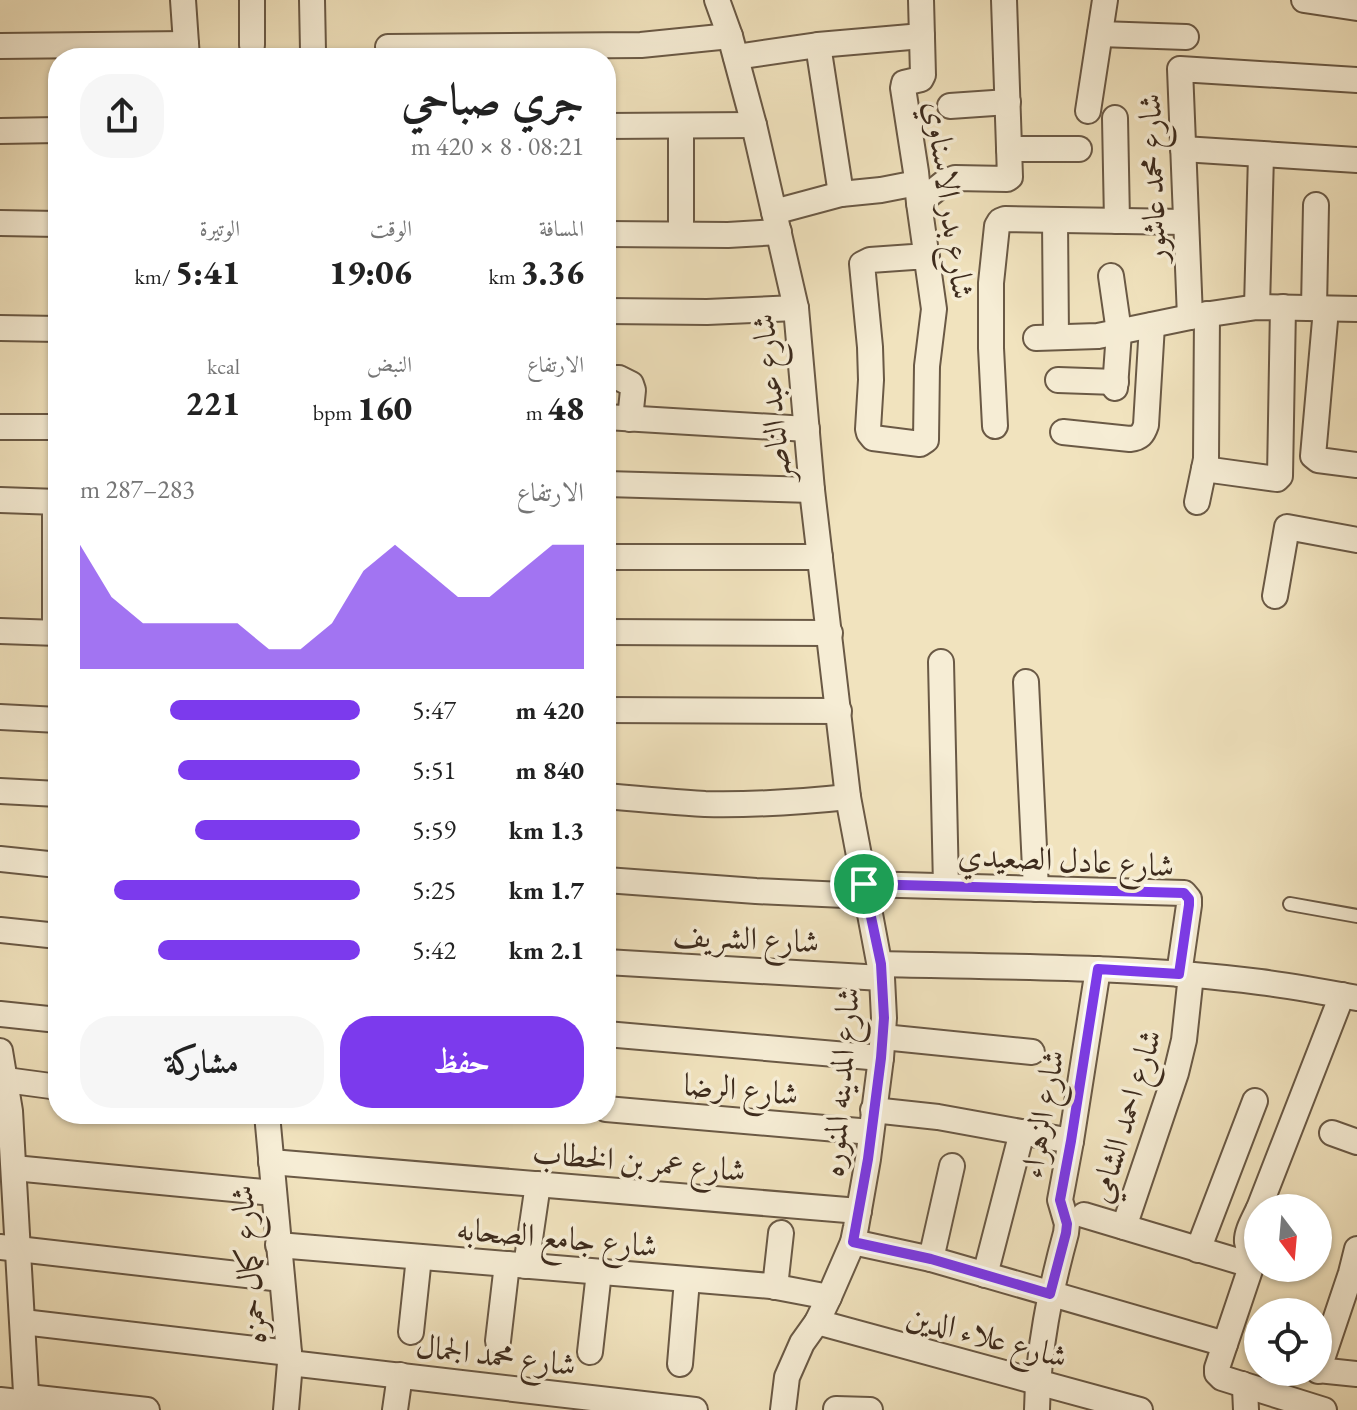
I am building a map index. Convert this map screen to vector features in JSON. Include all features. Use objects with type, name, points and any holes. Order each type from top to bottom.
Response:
[{"type":"street","points":[[183,0],[187,48]]},
{"type":"street","points":[[252,0],[252,45]]},
{"type":"street","points":[[312,0],[313,48]]},
{"type":"street","name":"شارع عبد الناصر","points":[[717,0],[754,125],[796,308],[812,490],[848,797]]},
{"type":"street","name":"شارع بدر الاسناوي","points":[[921,0],[923,75],[921,79],[904,83],[903,88],[927,256],[934,317],[927,366],[926,440],[920,444],[873,438],[869,433],[870,347],[862,264],[870,260],[927,256]]},
{"type":"street","points":[[616,234],[728,235],[777,222],[841,194],[881,190],[918,193],[961,177],[1008,179],[1004,0]]},
{"type":"street","points":[[1088,111],[1105,0]]},
{"type":"street","points":[[1304,0],[1357,8]]},
{"type":"street","points":[[1100,34],[1186,37]]},
{"type":"street","points":[[388,47],[818,45],[922,36]]},
{"type":"street","points":[[818,45],[841,194]]},
{"type":"street","points":[[0,46],[75,48]]},
{"type":"street","name":"شارع محمد عاشور","points":[[1197,502],[1207,446],[1198,316],[1185,222],[1180,69],[1357,80]]},
{"type":"street","points":[[950,106],[1008,102]]},
{"type":"street","points":[[1115,118],[1117,221]]},
{"type":"street","points":[[616,126],[754,125]]},
{"type":"street","points":[[681,126],[681,234]]},
{"type":"street","points":[[0,131],[48,130]]},
{"type":"street","points":[[1009,149],[1079,149]]},
{"type":"street","points":[[1183,149],[1357,160]]},
{"type":"street","points":[[1257,307],[1261,155]]},
{"type":"street","points":[[1316,205],[1320,308],[1313,456],[1318,460],[1357,465]]},
{"type":"street","points":[[1055,220],[1046,338],[1087,337],[1257,307],[1357,309]]},
{"type":"street","points":[[995,426],[991,283],[1000,221],[1185,222]]},
{"type":"street","points":[[0,223],[48,224]]},
{"type":"street","points":[[1058,380],[1115,385],[1119,332],[1111,276]]},
{"type":"street","points":[[1204,469],[1277,479],[1280,476],[1283,307]]},
{"type":"street","points":[[616,311],[707,312],[796,308]]},
{"type":"street","points":[[1063,432],[1130,439],[1143,434],[1152,325]]},
{"type":"street","points":[[0,328],[48,329]]},
{"type":"street","points":[[616,378],[631,384],[633,390],[618,418],[807,429]]},
{"type":"street","points":[[0,427],[48,427]]},
{"type":"street","points":[[616,484],[812,490]]},
{"type":"street","points":[[0,500],[48,502]]},
{"type":"street","points":[[1275,596],[1287,527],[1357,540]]},
{"type":"street","points":[[616,557],[820,557]]},
{"type":"street","points":[[0,631],[48,633]]},
{"type":"street","points":[[616,632],[830,633]]},
{"type":"street","points":[[941,662],[946,886]]},
{"type":"street","points":[[1026,682],[1036,889]]},
{"type":"street","points":[[616,710],[839,711]]},
{"type":"street","points":[[0,717],[48,719]]},
{"type":"street","points":[[0,791],[48,793]]},
{"type":"street","points":[[616,797],[705,804],[801,802],[848,797]]},
{"type":"street","name":"شارع المدينه المنوره","points":[[783,1410],[787,1377],[802,1343],[817,1322],[853,1242],[882,1048],[882,971],[848,797]]},
{"type":"street","points":[[0,859],[48,864]]},
{"type":"street","name":"شارع عادل الصعيدي","points":[[616,881],[756,891],[946,886],[1184,893],[1189,899],[1185,975]]},
{"type":"street","points":[[0,930],[48,935]]},
{"type":"street","name":"شارع الشريف","points":[[616,962],[882,971],[1098,969],[1260,982],[1352,997]]},
{"type":"street","name":"شارع الزهراء","points":[[1037,1410],[1042,1337],[1067,1224],[1060,1200],[1098,969]]},
{"type":"street","name":"شارع احمد الشامي","points":[[1124,1227],[1176,1073],[1184,1040],[1185,975]]},
{"type":"street","points":[[1265,1194],[1352,997]]},
{"type":"street","points":[[0,1014],[48,1019]]},
{"type":"street","points":[[616,1035],[1032,1052]]},
{"type":"street","points":[[0,1051],[6,1080],[10,1248],[16,1331],[28,1403]]},
{"type":"street","points":[[6,1080],[48,1086]]},
{"type":"street","points":[[1198,1250],[1255,1101]]},
{"type":"street","name":"شارع الرضا","points":[[616,1109],[872,1121],[938,1117],[1071,1141]]},
{"type":"street","name":"شارع كمال حمزه","points":[[268,1124],[289,1358],[286,1410]]},
{"type":"street","points":[[985,1275],[1022,1132]]},
{"type":"street","points":[[1332,1133],[1357,1142]]},
{"type":"street","name":"شارع عمر بن الخطاب","points":[[271,1162],[859,1211]]},
{"type":"street","points":[[931,1259],[952,1166]]},
{"type":"street","points":[[10,1177],[274,1193]]},
{"type":"street","points":[[498,1341],[538,1184]]},
{"type":"street","points":[[1084,1215],[1244,1263]]},
{"type":"street","points":[[775,1287],[781,1233]]},
{"type":"street","points":[[853,1242],[931,1259],[1225,1344]]},
{"type":"street","name":"شارع جامع الصحابه","points":[[278,1245],[775,1287],[829,1297]]},
{"type":"street","points":[[10,1248],[282,1279]]},
{"type":"street","points":[[1332,1329],[1357,1249]]},
{"type":"street","points":[[411,1332],[419,1257]]},
{"type":"street","points":[[590,1352],[599,1272]]},
{"type":"street","points":[[680,1364],[687,1280]]},
{"type":"street","points":[[1245,1282],[1217,1373],[1222,1378],[1315,1407],[1317,1386]]},
{"type":"street","name":"شارع علاء الدين","points":[[817,1322],[1140,1410]]},
{"type":"street","name":"شارع محمد الجمال","points":[[16,1331],[289,1358],[400,1375],[695,1410]]},
{"type":"street","points":[[1332,1372],[1357,1374]]},
{"type":"street","points":[[395,1410],[400,1375]]},
{"type":"street","points":[[1242,1384],[1246,1410]]},
{"type":"street","points":[[0,1400],[147,1410]]},
{"type":"street","points":[[836,1409],[870,1410]]},
{"type":"lane","points":[[1290,904],[1357,916]]},
{"type":"route","points":[[864,884],[1184,893],[1189,899],[1179,974],[1098,969],[1060,1200],[1067,1224],[1066,1233],[1050,1294],[931,1259],[853,1242],[868,1159],[884,1018],[881,964],[864,884]]}]
